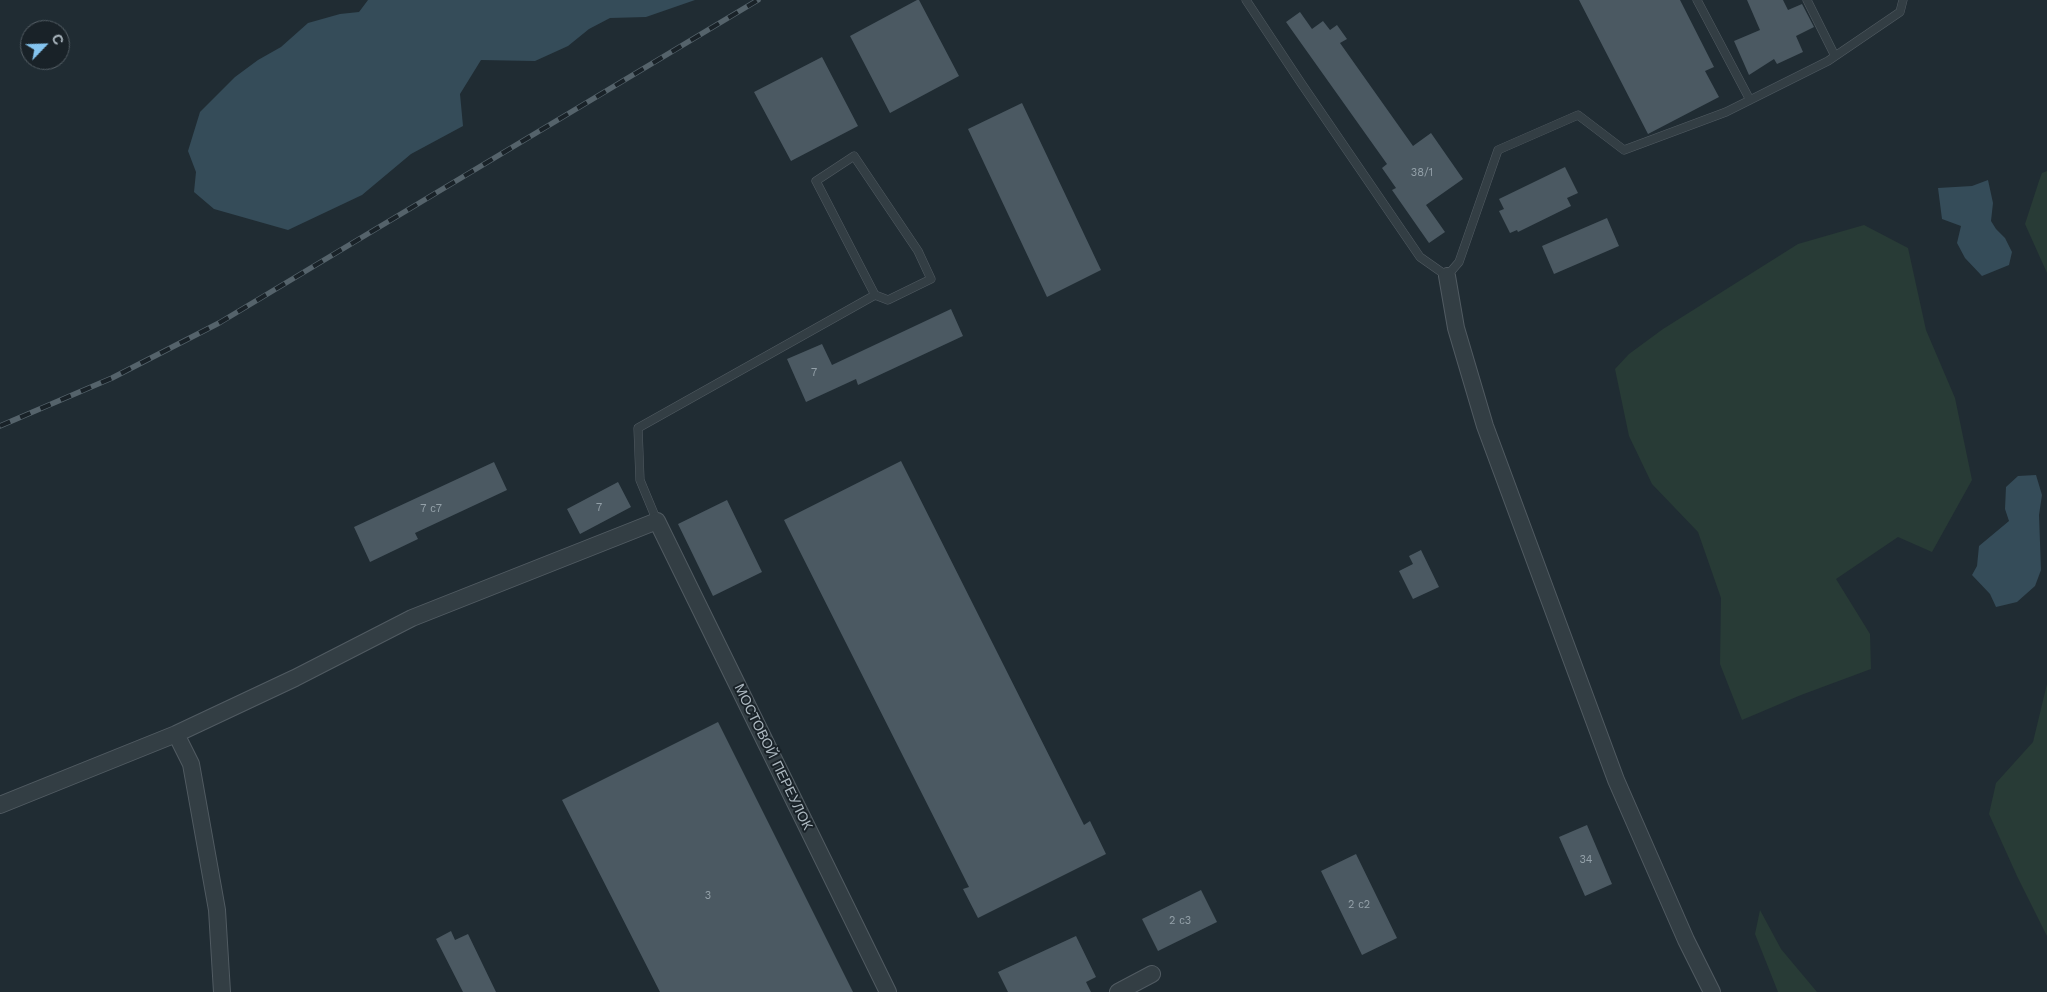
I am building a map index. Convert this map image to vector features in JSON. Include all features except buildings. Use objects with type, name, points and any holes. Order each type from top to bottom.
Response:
[{"type":"street","points":[[1447,276],[1456,328],[1485,426],[1616,780],[1686,940],[1712,992]]},
{"type":"street","points":[[0,805],[176,734],[295,678],[412,618],[657,521]]},
{"type":"street","name":"МОСТОВОЙ ПЕРЕУЛОК","points":[[657,521],[888,992]]},
{"type":"street","points":[[176,734],[191,764],[217,910],[222,992]]},
{"type":"street","points":[[1118,992],[1152,974]]},
{"type":"lane","points":[[1246,0],[1420,257],[1447,276],[1459,262],[1498,150],[1578,115],[1624,150],[1726,112],[1836,56],[1900,12],[1903,0]]},
{"type":"lane","points":[[1698,0],[1750,100]]},
{"type":"lane","points":[[1807,0],[1836,56]]},
{"type":"lane","points":[[854,156],[918,252],[931,279],[888,300],[875,295],[816,181],[854,156]]},
{"type":"lane","points":[[657,521],[640,480],[638,428],[875,295]]},
{"type":"green space","points":[[2047,171],[2047,273],[2025,224],[2042,173]]},
{"type":"green space","points":[[1864,225],[1908,248],[1926,330],[1955,398],[1972,480],[1932,552],[1898,537],[1836,579],[1870,634],[1871,669],[1801,695],[1742,720],[1720,664],[1721,598],[1698,532],[1652,484],[1629,436],[1615,369],[1629,354],[1663,329],[1798,244]]},
{"type":"green space","points":[[2047,684],[2047,936],[1989,814],[1996,783],[2033,742]]},
{"type":"green space","points":[[1760,910],[1781,949],[1817,992],[1778,992],[1755,934]]},
{"type":"water","points":[[368,0],[695,0],[646,17],[610,18],[589,29],[568,46],[535,61],[481,60],[460,94],[463,126],[411,154],[362,195],[288,230],[214,209],[194,192],[196,172],[188,151],[200,112],[235,77],[258,60],[281,47],[308,23],[340,14],[359,12]]},
{"type":"water","points":[[1988,180],[1993,203],[1991,221],[2005,238],[2012,252],[2009,265],[1982,276],[1965,258],[1957,243],[1961,226],[1942,219],[1938,188],[1972,186]]},
{"type":"water","points":[[2036,475],[2042,495],[2039,515],[2041,570],[2035,586],[2017,602],[1996,607],[1990,594],[1972,575],[1977,566],[1979,546],[2009,521],[2005,509],[2006,487],[2018,476]]},
{"type":"railway","points":[[0,426],[112,378],[219,323],[758,0]]}]
